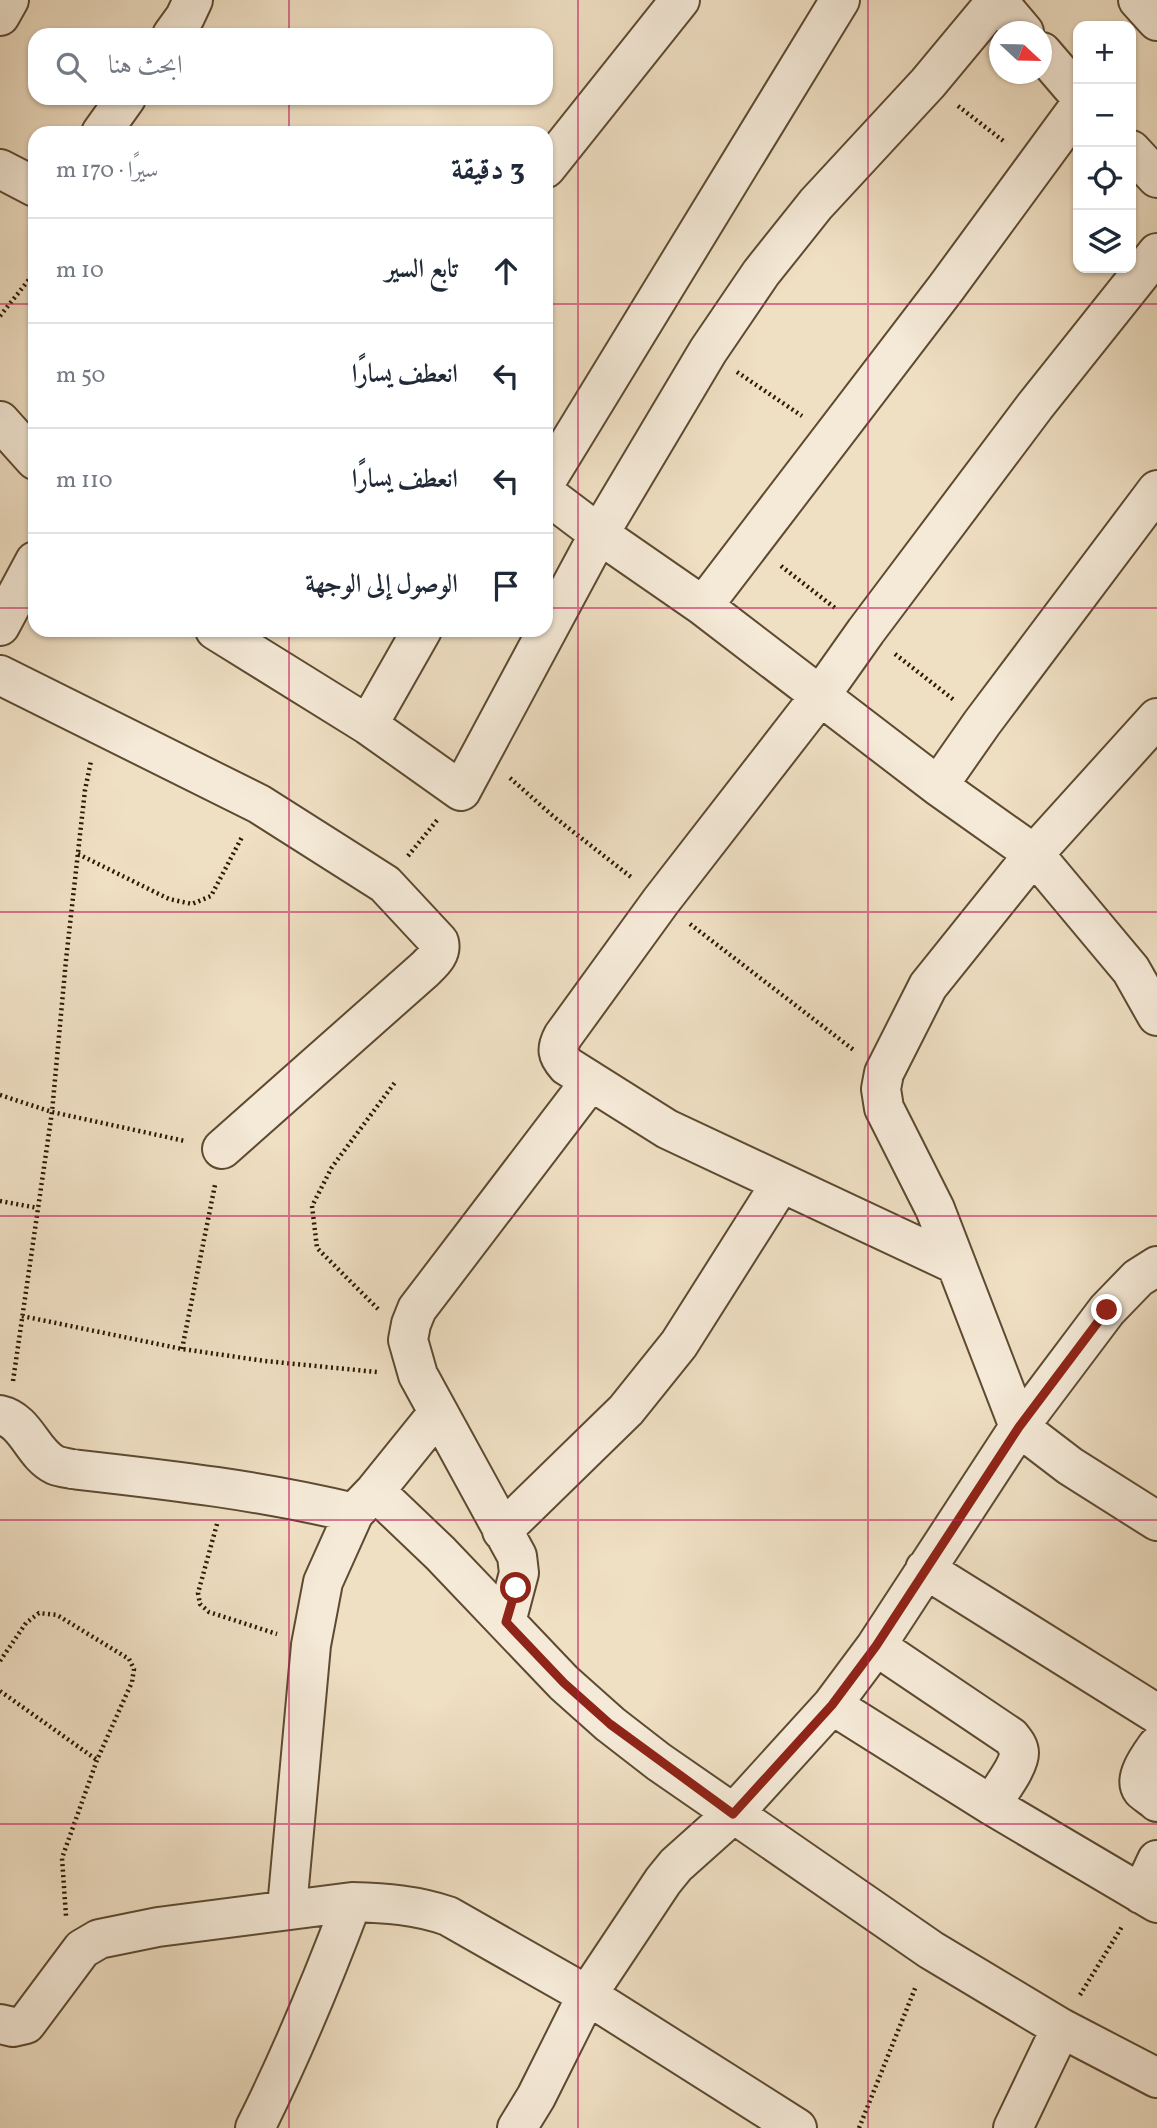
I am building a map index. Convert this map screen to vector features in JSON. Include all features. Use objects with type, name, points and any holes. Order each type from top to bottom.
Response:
[{"type":"street","points":[[0,16],[9,0]]},
{"type":"street","points":[[177,28],[193,0]]},
{"type":"street","points":[[553,159],[680,0]]},
{"type":"street","points":[[553,470],[839,0]]},
{"type":"street","points":[[553,619],[599,534],[708,351],[761,273],[816,204],[928,83],[997,0],[1015,21]]},
{"type":"street","points":[[1138,0],[1157,21]]},
{"type":"street","points":[[1052,64],[1073,88]]},
{"type":"street","points":[[106,126],[121,105]]},
{"type":"street","points":[[703,607],[833,438],[1073,115]]},
{"type":"street","points":[[1136,155],[1157,178]]},
{"type":"street","points":[[0,169],[28,183]]},
{"type":"street","points":[[955,1264],[667,1129],[567,1066],[558,1054],[559,1044],[662,901],[820,696],[1035,406],[1157,253]]},
{"type":"street","points":[[0,421],[28,452]]},
{"type":"street","points":[[938,786],[1157,490]]},
{"type":"street","points":[[553,499],[703,607],[938,786],[1034,854],[1131,970],[1157,1016]]},
{"type":"street","points":[[0,626],[28,574]]},
{"type":"street","points":[[226,637],[368,725],[461,791],[543,637]]},
{"type":"street","points":[[368,725],[418,637]]},
{"type":"street","points":[[0,675],[259,804],[384,884],[435,935],[440,947],[438,955],[424,970],[222,1149]]},
{"type":"street","points":[[1156,723],[1034,854],[928,986],[884,1073],[881,1089],[884,1108],[935,1209],[1019,1427],[1070,1466],[1157,1521]]},
{"type":"street","points":[[506,1622],[519,1573],[517,1556],[438,1413],[413,1358],[411,1324],[417,1309],[590,1082]]},
{"type":"street","points":[[502,1531],[626,1410],[671,1354],[719,1284],[781,1183]]},
{"type":"street","points":[[517,2128],[536,2097],[587,1996],[663,1881],[676,1865],[733,1814],[832,1705],[876,1646],[1019,1427],[1107,1310],[1138,1278],[1157,1266]]},
{"type":"street","points":[[287,1908],[311,1645],[323,1582],[364,1502],[438,1413]]},
{"type":"street","points":[[4,1416],[21,1426],[45,1457],[55,1465],[291,1497],[364,1502],[440,1553],[564,1683],[610,1724],[733,1814],[931,1951],[1061,2028],[1157,2078]]},
{"type":"street","points":[[925,1569],[1157,1714]]},
{"type":"street","points":[[876,1646],[1011,1737],[1017,1745],[1017,1763],[991,1805]]},
{"type":"street","points":[[832,1705],[991,1805],[1149,1898],[1157,1860]]},
{"type":"street","points":[[1157,1746],[1139,1780],[1141,1789],[1157,1801]]},
{"type":"street","points":[[255,2128],[307,2019],[352,1902]]},
{"type":"street","points":[[0,2024],[13,2028],[26,2024],[75,1958],[88,1944],[99,1939],[158,1927],[287,1908],[352,1902],[397,1903],[448,1916],[587,1996],[797,2128]]},
{"type":"street","points":[[1013,2128],[1061,2028]]},
{"type":"path","points":[[928,83],[1035,164]]},
{"type":"path","points":[[0,316],[28,281]]},
{"type":"path","points":[[708,351],[833,438]]},
{"type":"path","points":[[752,543],[982,723]]},
{"type":"path","points":[[4,1416],[22,1316],[52,1112],[65,960],[85,790],[99,726]]},
{"type":"path","points":[[481,752],[552,816],[884,1073]]},
{"type":"path","points":[[384,884],[461,791]]},
{"type":"path","points":[[78,854],[169,899],[192,904],[211,896],[259,804]]},
{"type":"path","points":[[396,1081],[332,1167],[312,1206],[317,1248],[413,1358]]},
{"type":"path","points":[[0,1095],[52,1112],[222,1149],[181,1349]]},
{"type":"path","points":[[0,1201],[38,1208]]},
{"type":"path","points":[[22,1316],[181,1349],[265,1361],[413,1358]]},
{"type":"path","points":[[227,1487],[198,1593],[200,1604],[209,1612],[311,1645]]},
{"type":"path","points":[[0,1661],[26,1623],[39,1612],[57,1615],[129,1659],[134,1669],[132,1682],[97,1760],[62,1858],[64,1906],[75,1958]]},
{"type":"path","points":[[0,1691],[97,1760]]},
{"type":"path","points":[[1061,2028],[1149,1898]]},
{"type":"path","points":[[859,2128],[931,1951]]},
{"type":"route","points":[[516,1588],[506,1622],[564,1683],[610,1724],[659,1762],[733,1814],[832,1705],[876,1646],[1019,1427],[1107,1310]]}]
